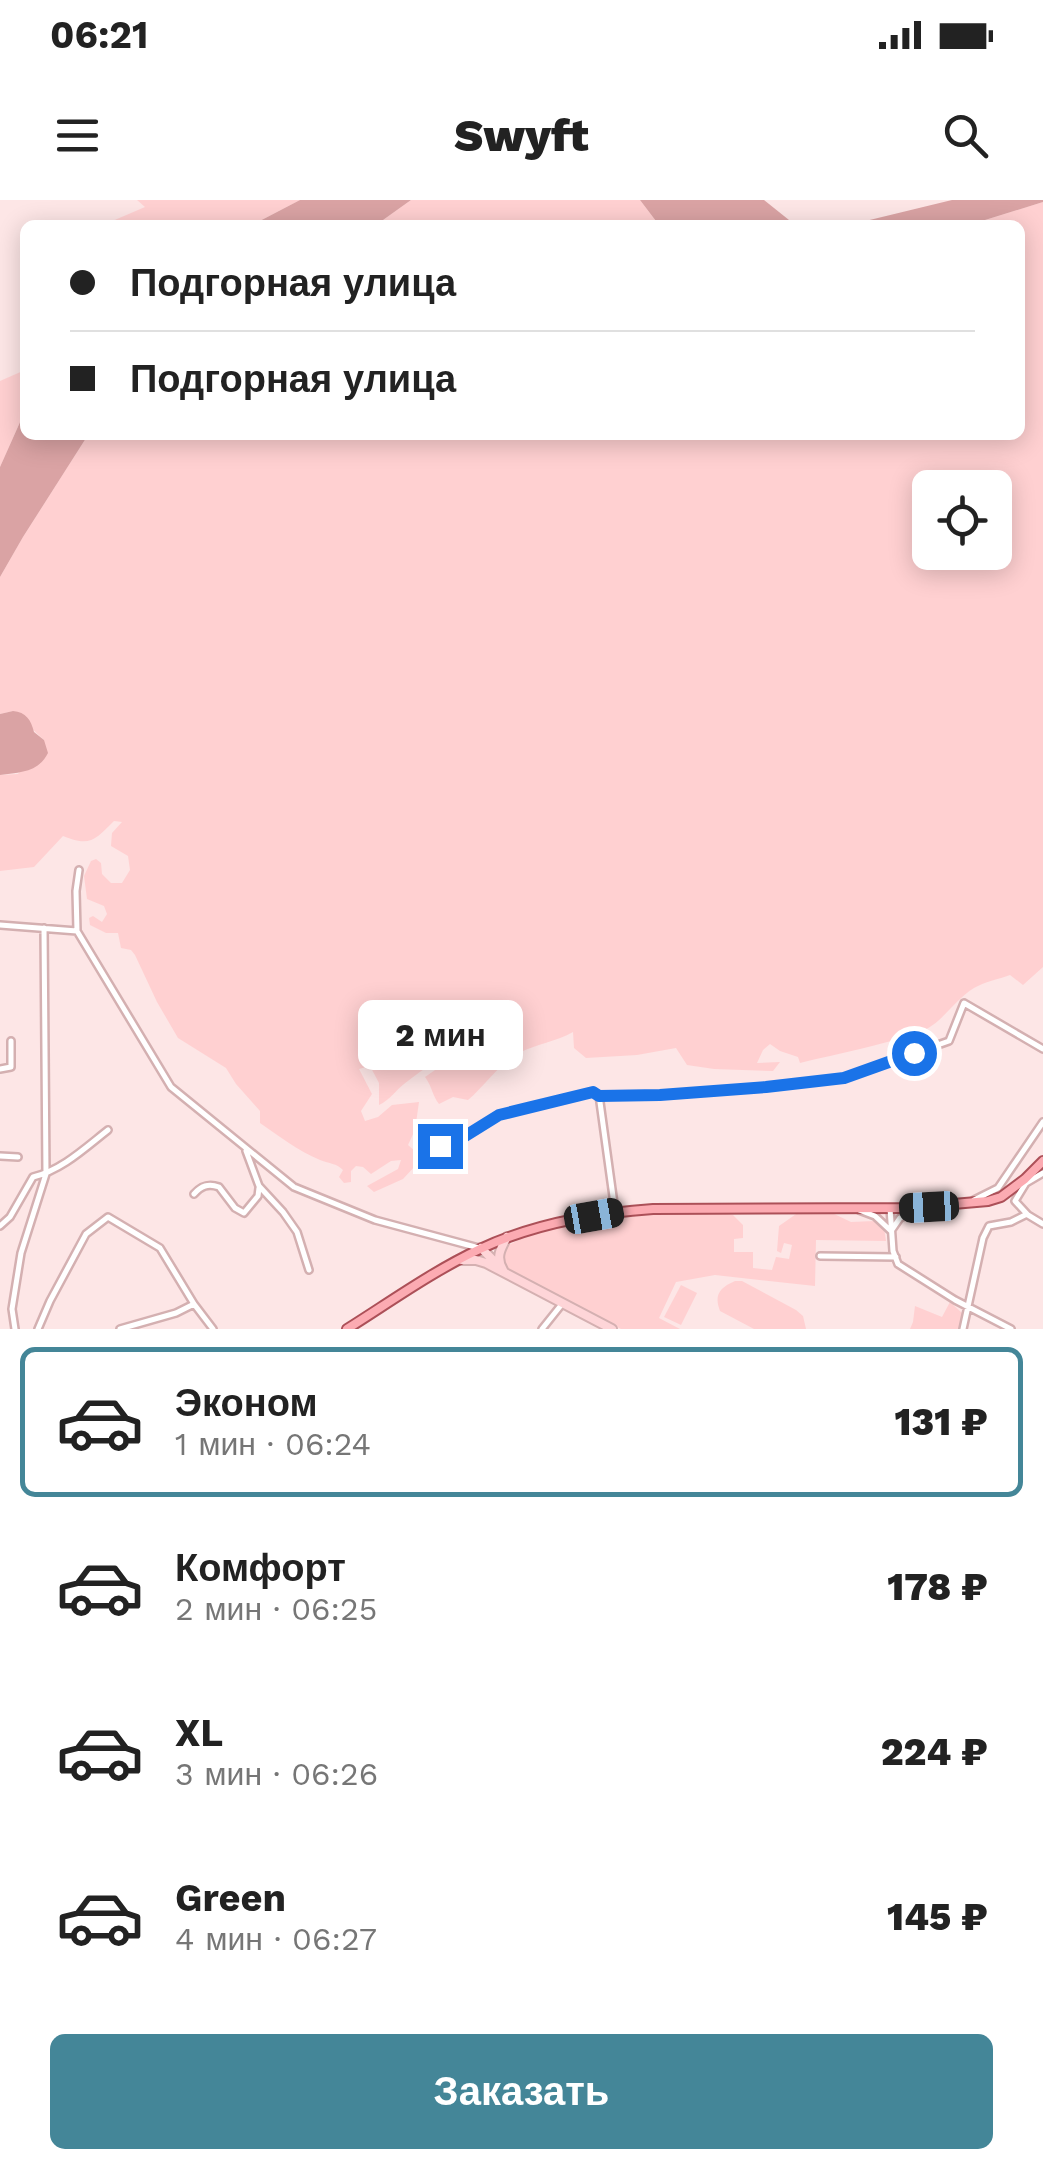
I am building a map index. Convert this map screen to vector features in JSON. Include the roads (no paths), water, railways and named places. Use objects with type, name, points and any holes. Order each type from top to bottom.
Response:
[{"type":"main road","points":[[346,1329],[481,1248],[574,1219],[615,1212],[929,1207],[988,1201],[1025,1179],[1043,1161]]},
{"type":"main road","points":[[506,1273],[500,1266],[499,1254],[507,1237]]},
{"type":"main road","points":[[481,1248],[506,1273]]},
{"type":"main road","points":[[457,1260],[479,1260],[612,1329]]},
{"type":"street","points":[[79,870],[77,931],[170,1087],[294,1187],[376,1220],[481,1248]]},
{"type":"street","points":[[0,925],[77,931]]},
{"type":"street","points":[[14,1329],[12,1309],[20,1253],[46,1174],[44,928]]},
{"type":"street","points":[[440,1146],[462,1138],[499,1115],[593,1092],[599,1096],[660,1095],[844,1078],[949,1041],[964,1003],[1043,1049]]},
{"type":"street","points":[[0,1069],[11,1067],[11,1041]]},
{"type":"street","points":[[599,1096],[615,1212]]},
{"type":"street","points":[[969,1203],[998,1188],[1043,1122]]},
{"type":"street","points":[[0,1226],[10,1217],[34,1177],[70,1160],[108,1130]]},
{"type":"street","points":[[246,1149],[259,1186],[292,1224],[309,1270]]},
{"type":"street","points":[[0,1156],[18,1156]]},
{"type":"street","points":[[1043,1173],[1026,1183],[1015,1201],[1043,1224]]},
{"type":"street","points":[[194,1194],[207,1185],[218,1187],[244,1214],[258,1196],[259,1186]]},
{"type":"street","points":[[892,1232],[900,1218],[929,1207]]},
{"type":"street","points":[[890,1208],[898,1264],[1011,1329]]},
{"type":"street","points":[[855,1209],[875,1216],[892,1232]]},
{"type":"street","points":[[963,1329],[989,1226],[1027,1214]]},
{"type":"street","points":[[38,1329],[86,1234],[108,1216],[160,1248],[213,1329]]},
{"type":"street","points":[[820,1256],[896,1257]]},
{"type":"street","points":[[120,1329],[194,1304]]},
{"type":"street","points":[[542,1329],[562,1304]]}]
